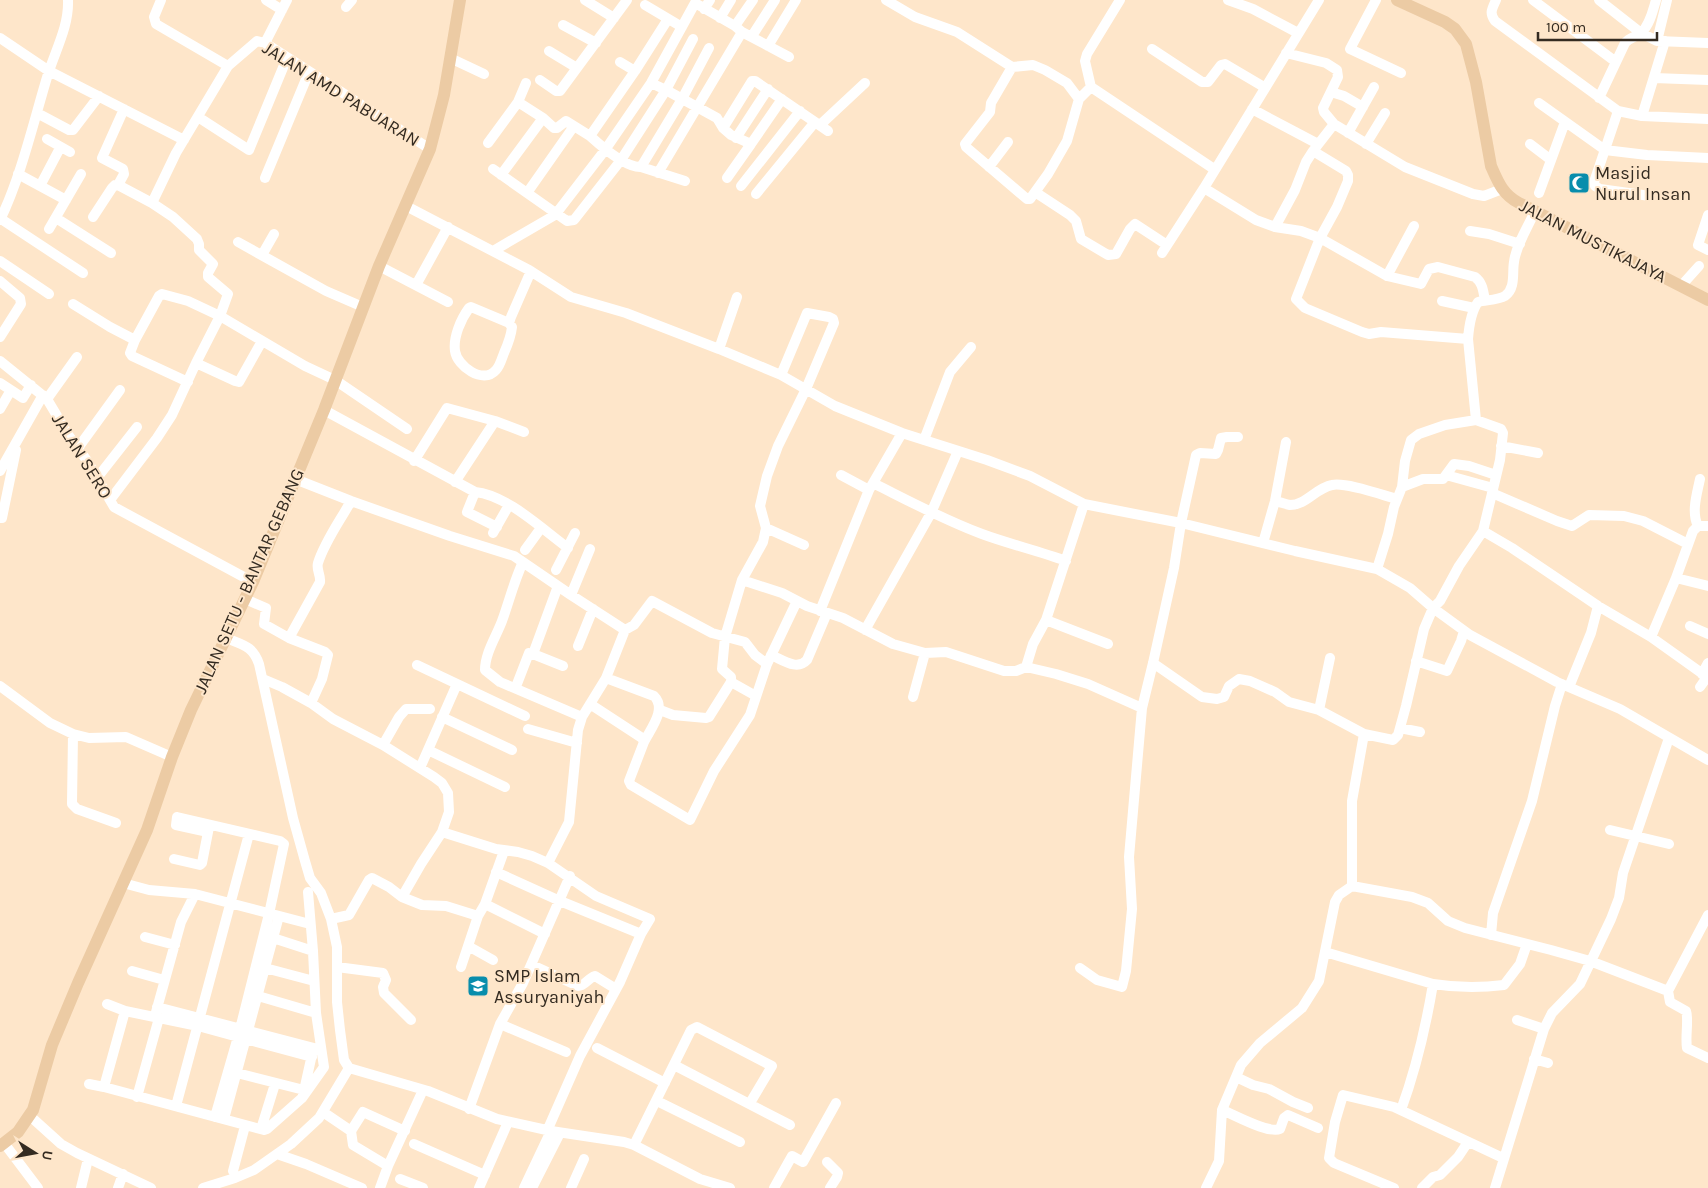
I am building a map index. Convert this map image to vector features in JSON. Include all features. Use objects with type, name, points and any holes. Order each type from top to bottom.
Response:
[{"type":"main road","name":"JALAN SETU - BANTAR GEBANG","points":[[2,1144],[18,1132],[34,1110],[52,1046],[95,943],[153,815],[172,758],[191,710],[253,582],[324,410],[379,266],[430,149],[444,95],[460,0]]},
{"type":"main road","name":"JALAN MUSTIKAJAYA","points":[[1396,0],[1445,22],[1455,29],[1466,44],[1476,82],[1491,166],[1502,190],[1512,199],[1708,300]]},
{"type":"street","points":[[68,0],[65,26],[49,71],[18,174],[0,219],[83,273]]},
{"type":"street","points":[[161,0],[154,17],[156,24],[228,66]]},
{"type":"street","points":[[265,43],[283,4],[266,0]]},
{"type":"street","points":[[585,0],[614,18]]},
{"type":"street","points":[[540,80],[558,92],[627,0]]},
{"type":"street","points":[[720,18],[731,0]]},
{"type":"street","points":[[658,173],[698,108],[752,0]]},
{"type":"street","points":[[752,36],[775,0]]},
{"type":"street","points":[[768,46],[796,0]]},
{"type":"street","points":[[886,0],[914,17],[957,32],[1012,67],[1033,65],[1045,70],[1067,83],[1079,99]]},
{"type":"street","points":[[1120,0],[1087,54],[1085,61],[1091,87],[1214,169]]},
{"type":"street","points":[[1228,0],[1253,9],[1298,33]]},
{"type":"street","points":[[1035,192],[1076,221],[1081,239],[1108,255],[1116,254],[1130,228],[1135,224],[1164,249],[1204,188],[1264,87],[1319,0]]},
{"type":"street","points":[[1376,0],[1350,49],[1401,73]]},
{"type":"street","points":[[1496,0],[1491,11],[1495,22],[1618,112],[1642,116],[1708,119]]},
{"type":"street","points":[[1533,0],[1616,62]]},
{"type":"street","points":[[1599,0],[1641,33],[1661,41],[1708,43]]},
{"type":"street","points":[[1598,98],[1628,39],[1641,33],[1649,21],[1656,0]]},
{"type":"street","points":[[1642,116],[1654,78],[1667,0]]},
{"type":"street","points":[[493,250],[556,213],[605,150],[651,83],[696,2],[738,29],[789,57]]},
{"type":"street","points":[[645,5],[682,27]]},
{"type":"street","points":[[590,136],[668,19]]},
{"type":"street","points":[[564,25],[596,43]]},
{"type":"street","points":[[0,38],[49,71],[184,140]]},
{"type":"street","points":[[543,118],[497,172],[556,213],[568,220],[574,220],[621,160],[666,90],[693,39]]},
{"type":"street","name":"JALAN AMD PABUARAN","points":[[152,203],[164,176],[228,66],[257,41],[265,43],[430,149]]},
{"type":"street","points":[[641,168],[682,99],[708,48]]},
{"type":"street","points":[[1152,50],[1202,82],[1208,82],[1221,65],[1225,64],[1264,87]]},
{"type":"street","points":[[549,51],[577,68]]},
{"type":"street","points":[[1286,53],[1326,63],[1337,70],[1338,77],[1323,108],[1334,124],[1348,133],[1405,168],[1474,194],[1484,196],[1502,190]]},
{"type":"street","points":[[198,117],[249,150],[287,58]]},
{"type":"street","points":[[450,58],[484,74]]},
{"type":"street","points":[[620,62],[635,71]]},
{"type":"street","points":[[1012,67],[991,103],[990,112],[965,144],[966,147],[1027,199],[1030,199],[1048,174],[1067,141],[1079,99],[1091,87]]},
{"type":"street","points":[[265,178],[309,72]]},
{"type":"street","points":[[1654,78],[1708,80]]},
{"type":"street","points":[[723,128],[752,81],[768,89],[821,126]]},
{"type":"street","points":[[488,143],[518,102],[526,83]]},
{"type":"street","points":[[651,83],[717,118],[723,128],[736,138],[751,144]]},
{"type":"street","points":[[756,194],[865,83]]},
{"type":"street","points":[[1348,133],[1374,87]]},
{"type":"street","points":[[736,138],[768,89]]},
{"type":"street","points":[[1331,92],[1344,96],[1363,107]]},
{"type":"street","points":[[36,113],[69,130],[73,130],[99,96]]},
{"type":"street","points":[[727,178],[782,99]]},
{"type":"street","points":[[518,102],[543,118],[555,129],[566,121],[590,136],[605,150],[635,168],[641,168],[685,181]]},
{"type":"street","points":[[1539,103],[1605,150],[1647,155],[1708,158]]},
{"type":"street","points":[[93,217],[112,188],[118,185],[124,174],[123,169],[102,158],[124,109]]},
{"type":"street","points":[[1252,109],[1316,148],[1346,171],[1348,175],[1348,181],[1338,207],[1320,238],[1296,299],[1305,308],[1369,334],[1381,332],[1468,338]]},
{"type":"street","points":[[741,186],[800,111]]},
{"type":"street","points":[[1618,112],[1594,182],[1596,188],[1650,196]]},
{"type":"street","points":[[1366,144],[1385,113]]},
{"type":"street","points":[[1539,193],[1565,122]]},
{"type":"street","points":[[1275,227],[1316,148],[1334,124]]},
{"type":"street","points":[[528,193],[574,126]]},
{"type":"street","points":[[40,186],[65,150],[47,139]]},
{"type":"street","points":[[989,167],[1008,142]]},
{"type":"street","points":[[1530,144],[1551,160]]},
{"type":"street","points":[[18,174],[66,200]]},
{"type":"street","points":[[49,229],[81,174]]},
{"type":"street","points":[[110,500],[172,415],[220,316],[228,294],[208,277],[208,273],[213,265],[212,262],[199,250],[199,242],[193,235],[152,203],[118,185]]},
{"type":"street","points":[[1204,188],[1256,220],[1275,227],[1301,231],[1320,238],[1387,276],[1421,284],[1429,269],[1438,267],[1475,277],[1482,285],[1485,300]]},
{"type":"street","points":[[406,206],[493,250],[571,297],[626,313],[719,349],[781,375],[835,406],[902,433],[1030,476],[1084,504],[1181,523],[1377,569],[1410,588],[1464,631],[1566,686],[1620,709],[1708,760]]},
{"type":"street","points":[[1476,420],[1468,338],[1474,308],[1478,302],[1505,296],[1510,289],[1514,278],[1514,263],[1520,244],[1535,211]]},
{"type":"street","points":[[1708,216],[1698,245],[1708,250]]},
{"type":"street","points":[[56,218],[111,253]]},
{"type":"street","points":[[1387,276],[1414,226]]},
{"type":"street","points":[[416,285],[448,227]]},
{"type":"street","points":[[1470,231],[1489,234],[1520,244]]},
{"type":"street","points":[[262,255],[274,234]]},
{"type":"street","points":[[238,242],[326,291],[363,307]]},
{"type":"street","points":[[0,260],[49,294]]},
{"type":"street","points":[[379,266],[448,302]]},
{"type":"street","points":[[1681,286],[1699,266]]},
{"type":"street","points":[[509,323],[531,272]]},
{"type":"street","points":[[0,281],[20,298],[21,304],[0,337]]},
{"type":"street","points":[[188,382],[132,356],[130,350],[159,296],[162,294],[188,301],[220,316],[335,380],[407,429]]},
{"type":"street","points":[[719,349],[737,297]]},
{"type":"street","points":[[1442,301],[1474,308]]},
{"type":"street","points":[[73,304],[110,328],[135,340]]},
{"type":"street","points":[[471,307],[509,323],[512,327],[511,335],[495,371],[489,375],[482,376],[462,366],[455,352],[455,342],[456,334],[469,308],[471,307]]},
{"type":"street","points":[[660,710],[697,718],[709,717],[730,682],[731,677],[722,669],[724,637],[742,580],[763,542],[766,528],[760,506],[767,476],[778,446],[806,389],[834,323],[833,319],[807,313],[781,375]]},
{"type":"street","points":[[196,363],[235,382],[239,382],[262,341]]},
{"type":"street","points":[[924,440],[950,372],[971,347]]},
{"type":"street","points":[[0,471],[45,397],[77,357]]},
{"type":"street","name":"JALAN SERO","points":[[0,361],[45,397],[114,507],[253,582]]},
{"type":"street","points":[[0,383],[23,398],[31,385]]},
{"type":"street","points":[[0,408],[11,390]]},
{"type":"street","points":[[78,448],[120,390]]},
{"type":"street","points":[[414,461],[447,408],[495,421],[524,432]]},
{"type":"street","points":[[324,410],[455,482],[475,492],[494,496],[510,504],[568,548]]},
{"type":"street","points":[[1153,663],[1202,697],[1217,700],[1224,697],[1229,686],[1239,679],[1275,692],[1289,702],[1319,710],[1364,734],[1393,740],[1398,735],[1424,629],[1433,608],[1440,602],[1459,566],[1483,531],[1500,460],[1503,433],[1501,429],[1476,420],[1445,425],[1411,440],[1405,461],[1402,487],[1377,569]]},
{"type":"street","points":[[455,482],[495,421]]},
{"type":"street","points":[[97,478],[137,427]]},
{"type":"street","points":[[548,863],[569,822],[576,743],[582,717],[606,678],[625,630],[634,625],[652,601],[712,633],[745,642],[755,655],[797,666],[802,665],[807,660],[871,487],[902,433]]},
{"type":"street","points":[[1080,968],[1097,980],[1122,987],[1126,971],[1132,909],[1132,880],[1129,862],[1142,708],[1174,568],[1181,523],[1196,456],[1200,453],[1216,454],[1221,438],[1226,436],[1238,437]]},
{"type":"street","points":[[1,521],[18,441]]},
{"type":"street","points":[[1263,543],[1275,501],[1286,442]]},
{"type":"street","points":[[1501,446],[1538,453]]},
{"type":"street","points":[[864,630],[931,513],[958,451]]},
{"type":"street","points":[[1402,487],[1422,479],[1443,479],[1454,464],[1469,466],[1496,475]]},
{"type":"street","points":[[841,475],[982,534],[1040,551],[1066,561]]},
{"type":"street","points":[[1446,475],[1493,490],[1557,522],[1572,526],[1589,515],[1624,516],[1643,521],[1688,544]]},
{"type":"street","points":[[295,479],[450,536],[514,556],[625,630]]},
{"type":"street","points":[[1651,637],[1676,578],[1693,531],[1703,526],[1695,519],[1700,479]]},
{"type":"street","points":[[1275,501],[1290,505],[1300,503],[1316,491],[1333,485],[1361,489],[1397,499]]},
{"type":"street","points":[[475,492],[467,512],[495,530],[510,504]]},
{"type":"street","points":[[289,638],[320,582],[321,578],[317,566],[326,545],[351,501]]},
{"type":"street","points":[[1026,667],[1033,644],[1046,620],[1084,504]]},
{"type":"street","points":[[525,550],[541,528]]},
{"type":"street","points":[[766,528],[804,545]]},
{"type":"street","points":[[1483,531],[1512,548],[1598,606],[1651,637],[1707,677],[1700,686]]},
{"type":"street","points":[[556,570],[575,533]]},
{"type":"street","points":[[571,595],[590,549]]},
{"type":"street","points":[[523,562],[486,660],[485,670],[500,682],[582,717]]},
{"type":"street","points":[[1676,578],[1708,586]]},
{"type":"street","points":[[742,580],[782,593],[807,606],[843,618],[893,644],[925,653],[946,652],[1004,671],[1026,667],[1056,674],[1088,684],[1142,708]]},
{"type":"street","points":[[533,654],[558,586]]},
{"type":"street","points":[[245,599],[264,607],[266,610],[264,624],[289,638],[325,652],[328,655],[322,679],[311,703]]},
{"type":"street","points":[[606,678],[654,696],[659,701],[660,710],[644,742],[629,781],[631,785],[690,820],[714,771],[750,715],[769,659],[797,601]]},
{"type":"street","points":[[1492,935],[1496,903],[1532,801],[1555,706],[1591,633],[1598,606]]},
{"type":"street","points":[[578,646],[593,609]]},
{"type":"street","points":[[1046,620],[1108,644]]},
{"type":"street","points":[[1690,626],[1708,634]]},
{"type":"street","points":[[1416,661],[1447,671],[1462,641],[1464,631]]},
{"type":"street","points":[[226,638],[250,648],[256,655],[263,679],[293,818],[307,869],[310,878],[321,893],[331,919],[337,947],[337,1002],[340,1030],[344,1060],[349,1068],[423,1090],[496,1119],[634,1145],[700,1179],[730,1188]]},
{"type":"street","points":[[517,684],[529,653],[563,666]]},
{"type":"street","points":[[914,697],[925,653]]},
{"type":"street","points":[[1319,710],[1330,658]]},
{"type":"street","points":[[1702,674],[1708,663]]},
{"type":"street","points":[[416,665],[525,716]]},
{"type":"street","points":[[263,679],[282,687],[311,703],[333,719],[383,745],[442,784],[448,793],[449,812],[442,832],[402,897]]},
{"type":"street","points":[[730,682],[756,696]]},
{"type":"street","points":[[420,768],[457,684]]},
{"type":"street","points":[[0,686],[50,723],[73,734],[89,738],[126,737],[172,758]]},
{"type":"street","points":[[590,704],[642,738],[644,742]]},
{"type":"street","points":[[383,745],[399,717],[406,709],[430,709]]},
{"type":"street","points":[[442,717],[512,750]]},
{"type":"street","points":[[1400,728],[1420,732]]},
{"type":"street","points":[[528,729],[576,743]]},
{"type":"street","points":[[73,734],[72,804],[77,809],[116,823]]},
{"type":"street","points":[[1352,886],[1352,800],[1364,734]]},
{"type":"street","points":[[1495,1188],[1544,1029],[1552,1013],[1580,984],[1611,919],[1619,898],[1623,873],[1669,738]]},
{"type":"street","points":[[428,750],[505,787]]},
{"type":"street","points":[[174,859],[202,864],[209,828],[249,834],[280,841],[284,844],[274,915],[273,938],[258,996],[243,1034],[237,1073],[219,1118]]},
{"type":"street","points":[[1610,830],[1670,844]]},
{"type":"street","points":[[442,832],[504,851],[518,852],[548,863],[570,876],[596,896],[650,920],[640,934],[616,989],[580,1056],[532,1188]]},
{"type":"street","points":[[176,1106],[249,834]]},
{"type":"street","points":[[461,967],[478,916],[504,851]]},
{"type":"street","points":[[496,872],[640,934]]},
{"type":"street","points":[[469,1109],[500,1024],[532,965],[570,876]]},
{"type":"street","points":[[331,919],[349,915],[372,878],[402,897],[422,905],[446,906],[478,916]]},
{"type":"street","points":[[123,883],[155,890],[195,894],[310,924]]},
{"type":"street","points":[[1206,1188],[1219,1161],[1222,1110],[1241,1065],[1260,1043],[1302,1008],[1319,981],[1336,898],[1352,886],[1428,903],[1448,920],[1465,928],[1590,962],[1668,991]]},
{"type":"street","points":[[89,1084],[245,1126],[268,1129],[303,1094],[324,1067],[316,1013],[314,951],[308,892]]},
{"type":"street","points":[[137,1097],[157,1018],[157,1007],[180,922],[195,894]]},
{"type":"street","points":[[484,904],[545,934]]},
{"type":"street","points":[[219,1118],[274,915]]},
{"type":"street","points":[[1708,915],[1668,991],[1670,1002],[1686,1011],[1687,1048],[1708,1058]]},
{"type":"street","points":[[145,938],[175,946]]},
{"type":"street","points":[[273,938],[314,951]]},
{"type":"street","points":[[1325,952],[1406,974],[1433,984],[1456,988],[1481,988],[1504,985],[1520,964],[1527,944]]},
{"type":"street","points":[[468,946],[493,960]]},
{"type":"street","points":[[532,965],[578,986],[583,986],[591,977],[595,976],[616,989]]},
{"type":"street","points":[[337,967],[382,973],[386,980],[383,987],[384,993],[411,1020]]},
{"type":"street","points":[[265,968],[314,981]]},
{"type":"street","points":[[132,972],[164,980]]},
{"type":"street","points":[[1401,1110],[1419,1050],[1433,984]]},
{"type":"street","points":[[258,996],[316,1013]]},
{"type":"street","points":[[107,1004],[125,1011],[157,1018],[199,1022]]},
{"type":"street","points":[[157,1007],[199,1022],[313,1052]]},
{"type":"street","points":[[104,1088],[125,1011]]},
{"type":"street","points":[[1517,1020],[1544,1029]]},
{"type":"street","points":[[500,1024],[566,1052]]},
{"type":"street","points":[[634,1145],[666,1083],[690,1030],[697,1027],[772,1066],[750,1103]]},
{"type":"street","points":[[303,1094],[319,1030]]},
{"type":"street","points":[[597,1048],[666,1083]]},
{"type":"street","points":[[1534,1059],[1548,1063]]},
{"type":"street","points":[[674,1065],[790,1124]]},
{"type":"street","points":[[203,1188],[254,1170],[291,1144],[323,1112],[349,1068]]},
{"type":"street","points":[[237,1073],[303,1094]]},
{"type":"street","points":[[1236,1077],[1253,1085],[1269,1089],[1308,1108]]},
{"type":"street","points":[[260,1129],[275,1084]]},
{"type":"street","points":[[380,1188],[388,1166],[423,1090]]},
{"type":"street","points":[[1394,1188],[1334,1163],[1330,1158],[1334,1128],[1343,1095],[1401,1110],[1503,1158]]},
{"type":"street","points":[[657,1101],[740,1142]]},
{"type":"street","points":[[774,1188],[792,1156],[803,1162],[836,1104]]},
{"type":"street","points":[[1222,1110],[1267,1129],[1280,1129],[1284,1118],[1288,1115],[1318,1128]]},
{"type":"street","points":[[323,1112],[350,1131],[353,1146],[388,1166]]},
{"type":"street","points":[[350,1131],[363,1112],[404,1131]]},
{"type":"street","points":[[30,1116],[61,1144],[88,1159],[151,1188]]},
{"type":"street","points":[[479,1188],[508,1122]]},
{"type":"street","points":[[233,1171],[245,1126]]},
{"type":"street","points":[[524,1188],[553,1131]]},
{"type":"street","points":[[1422,1188],[1433,1177],[1440,1175],[1468,1142]]},
{"type":"street","points":[[2,1144],[38,1188]]},
{"type":"street","points":[[414,1144],[485,1175]]},
{"type":"street","points":[[277,1154],[306,1164],[348,1185],[362,1188]]},
{"type":"street","points":[[82,1188],[88,1159]]},
{"type":"street","points":[[571,1188],[584,1159]]},
{"type":"street","points":[[827,1162],[838,1173],[830,1188]]},
{"type":"street","points":[[118,1188],[123,1174]]},
{"type":"street","points":[[400,1179],[423,1188]]},
{"type":"place","name":"Masjid Nurul Insan","points":[[1579,183]]},
{"type":"place","name":"SMP Islam Assuryaniyah","points":[[478,986]]}]
